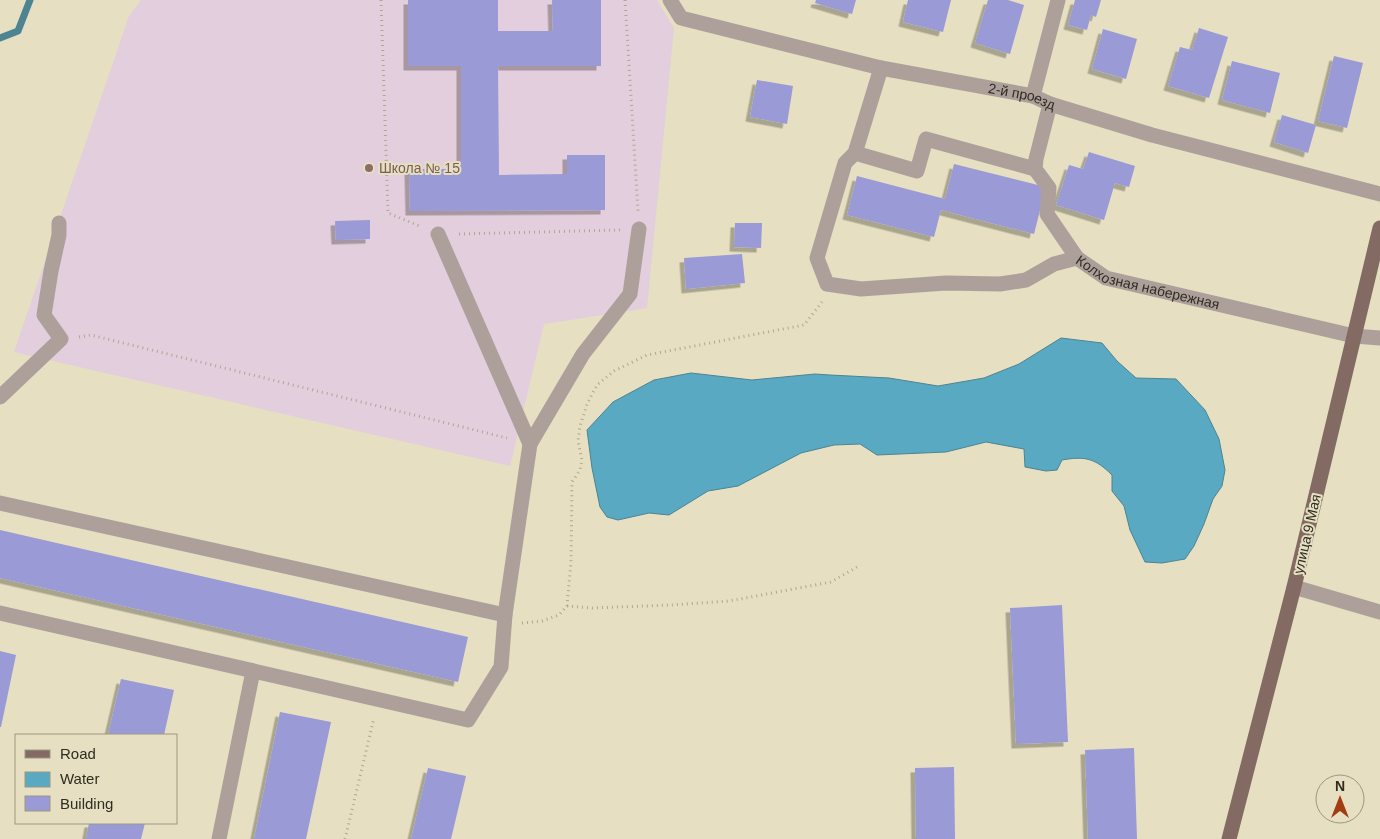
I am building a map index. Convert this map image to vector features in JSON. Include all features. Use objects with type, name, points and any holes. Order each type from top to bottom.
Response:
[{"type":"main road","name":"улица 9 Мая","points":[[1228,839],[1294,587],[1380,228]]},
{"type":"street","name":"2-й проезд","points":[[670,0],[681,18],[881,68],[1033,96],[1050,104],[1152,135],[1380,194]]},
{"type":"street","points":[[1033,96],[1058,0]]},
{"type":"street","points":[[827,284],[817,258],[845,163],[856,153],[881,68]]},
{"type":"street","points":[[1035,169],[1050,104]]},
{"type":"street","points":[[856,153],[917,171],[926,139],[1035,169],[1049,188],[1046,214],[1077,258]]},
{"type":"street","points":[[0,397],[61,338],[44,315],[59,235],[59,223]]},
{"type":"street","points":[[0,613],[468,720],[501,667],[505,619],[530,444],[583,354],[630,294],[639,229]]},
{"type":"street","points":[[438,234],[530,444]]},
{"type":"street","name":"Колхозная набережная","points":[[827,284],[861,289],[946,283],[1000,284],[1026,280],[1054,264],[1077,258],[1106,278],[1354,336],[1380,338]]},
{"type":"street","points":[[0,503],[505,619]]},
{"type":"street","points":[[1294,587],[1380,612]]},
{"type":"street","points":[[219,839],[253,671]]},
{"type":"path","points":[[381,0],[388,213],[438,234],[639,229],[625,0]]},
{"type":"path","points":[[505,619],[542,621],[559,615],[567,606],[572,482],[580,470],[582,460],[578,441],[580,426],[587,404],[597,385],[614,371],[647,355],[804,325],[822,301],[827,284]]},
{"type":"path","points":[[61,338],[90,336],[530,444]]},
{"type":"path","points":[[567,606],[592,608],[729,601],[831,582],[857,567]]},
{"type":"path","points":[[345,839],[378,700]]},
{"type":"shaded area","name":"Школа № 15","points":[[141,0],[657,0],[674,28],[647,308],[544,324],[510,466],[14,352],[129,16]]},
{"type":"water","points":[[1061,338],[1102,343],[1117,361],[1136,378],[1176,379],[1205,410],[1219,439],[1225,470],[1222,486],[1213,499],[1194,546],[1185,559],[1162,563],[1145,562],[1130,530],[1124,506],[1112,491],[1112,475],[1095,462],[1077,458],[1062,460],[1057,470],[1046,471],[1025,467],[1024,449],[986,442],[946,452],[877,455],[860,444],[834,445],[801,453],[738,486],[708,491],[669,515],[649,513],[618,520],[607,517],[600,507],[587,430],[613,402],[654,380],[691,373],[752,380],[815,374],[889,378],[938,386],[984,378],[1019,364]]},
{"type":"building","points":[[408,0],[498,0],[498,31],[553,31],[552,0],[601,0],[601,66],[498,66],[499,175],[567,174],[567,155],[605,155],[605,210],[410,211],[409,169],[461,169],[461,66],[408,66]]},
{"type":"building","points":[[816,0],[856,0],[852,14],[815,3]]},
{"type":"building","points":[[908,0],[951,0],[943,32],[903,22]]},
{"type":"building","points":[[988,0],[1008,0],[1024,5],[1010,54],[975,43]]},
{"type":"building","points":[[1075,0],[1101,0],[1096,17],[1091,15],[1087,30],[1068,25]]},
{"type":"building","points":[[1199,28],[1228,37],[1209,98],[1168,86],[1180,47],[1192,50]]},
{"type":"building","points":[[1103,29],[1137,39],[1126,79],[1092,69]]},
{"type":"building","points":[[1334,56],[1363,63],[1347,128],[1318,121]]},
{"type":"building","points":[[1232,61],[1280,73],[1270,113],[1222,100]]},
{"type":"building","points":[[757,80],[793,86],[787,124],[750,117]]},
{"type":"building","points":[[1282,115],[1316,125],[1308,153],[1274,142]]},
{"type":"building","points":[[1089,152],[1135,166],[1129,187],[1115,183],[1104,220],[1056,205],[1069,165],[1083,169]]},
{"type":"building","points":[[954,164],[1046,187],[1034,234],[941,210],[934,237],[847,215],[857,176],[945,199]]},
{"type":"building","points":[[370,220],[370,239],[336,240],[335,221]]},
{"type":"building","points":[[735,223],[762,223],[761,248],[734,247]]},
{"type":"building","points":[[742,254],[745,283],[686,289],[684,258]]},
{"type":"building","points":[[0,530],[468,637],[458,682],[0,578]]},
{"type":"building","points":[[1062,605],[1068,742],[1016,744],[1010,608]]},
{"type":"building","points":[[0,651],[16,655],[1,727],[0,727]]},
{"type":"building","points":[[121,679],[174,690],[164,734],[108,734]]},
{"type":"building","points":[[280,712],[331,722],[306,839],[254,839]]},
{"type":"building","points":[[1134,748],[1137,839],[1088,839],[1085,750]]},
{"type":"building","points":[[954,767],[955,839],[916,839],[915,768]]},
{"type":"building","points":[[428,768],[466,776],[451,839],[411,839]]},
{"type":"building","points":[[89,824],[145,824],[141,839],[86,839]]},
{"type":"waterway","points":[[0,38],[18,31],[30,0]]},
{"type":"place","name":"Школа № 15","points":[[369,168]]}]
